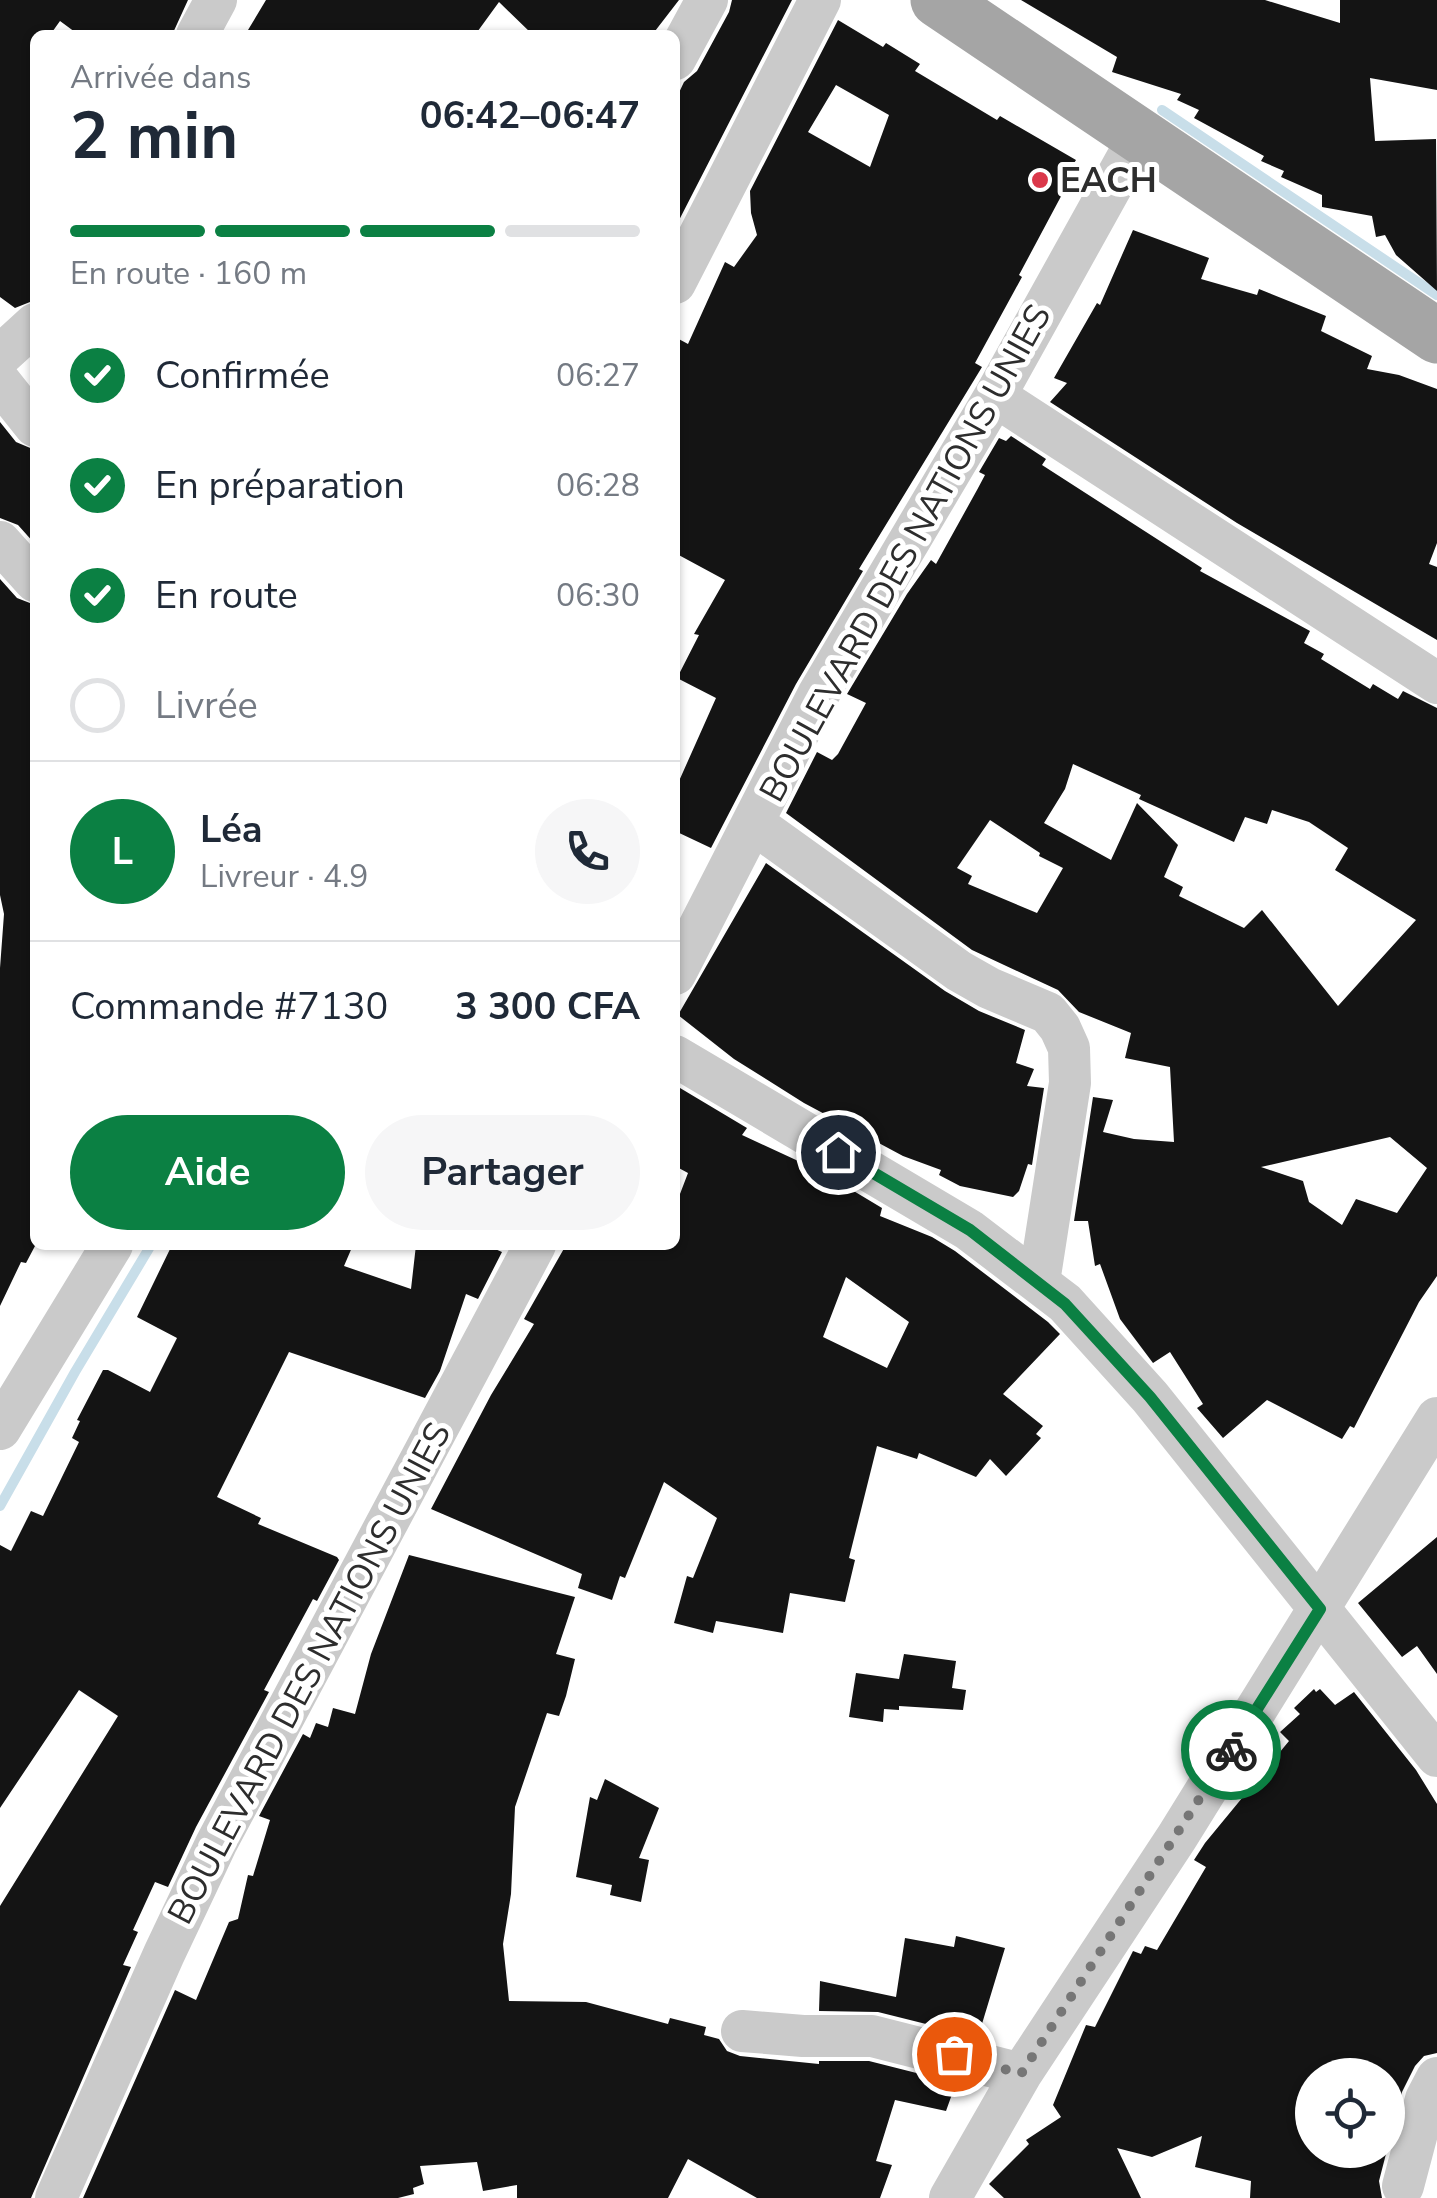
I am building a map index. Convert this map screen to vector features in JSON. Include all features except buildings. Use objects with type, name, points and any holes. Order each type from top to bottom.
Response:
[{"type":"main road","points":[[942,1],[1437,336]]},
{"type":"street","points":[[201,30],[216,0]]},
{"type":"street","points":[[680,50],[707,0]]},
{"type":"street","points":[[680,273],[820,0]]},
{"type":"street","name":"BOULEVARD DES NATIONS UNIES","points":[[680,964],[818,695],[995,396],[1140,135]]},
{"type":"street","points":[[0,356],[30,329]]},
{"type":"street","points":[[0,382],[30,420]]},
{"type":"street","points":[[995,396],[1437,683]]},
{"type":"street","points":[[0,542],[30,576]]},
{"type":"street","points":[[753,823],[959,971],[1048,1013],[1060,1028],[1069,1048],[1070,1083],[1039,1282]]},
{"type":"street","points":[[680,1059],[970,1230],[1039,1282],[1091,1330],[1150,1397],[1437,1756]]},
{"type":"street","points":[[0,1429],[109,1250]]},
{"type":"street","name":"BOULEVARD DES NATIONS UNIES","points":[[56,2198],[216,1844],[532,1250]]},
{"type":"street","points":[[950,2198],[1021,2074],[1177,1837],[1437,1418]]},
{"type":"street","points":[[742,2031],[872,2036],[1021,2074]]},
{"type":"street","points":[[1404,2186],[1417,2091]]},
{"type":"waterway","points":[[1162,110],[1437,295]]},
{"type":"waterway","points":[[0,1506],[148,1250]]},
{"type":"way so far","points":[[954,2054],[1021,2074],[1231,1750]]},
{"type":"place","name":"EACH","points":[[1040,180]]},
{"type":"route","points":[[838,1152],[970,1230],[1065,1304],[1150,1397],[1320,1609],[1231,1750]]}]
